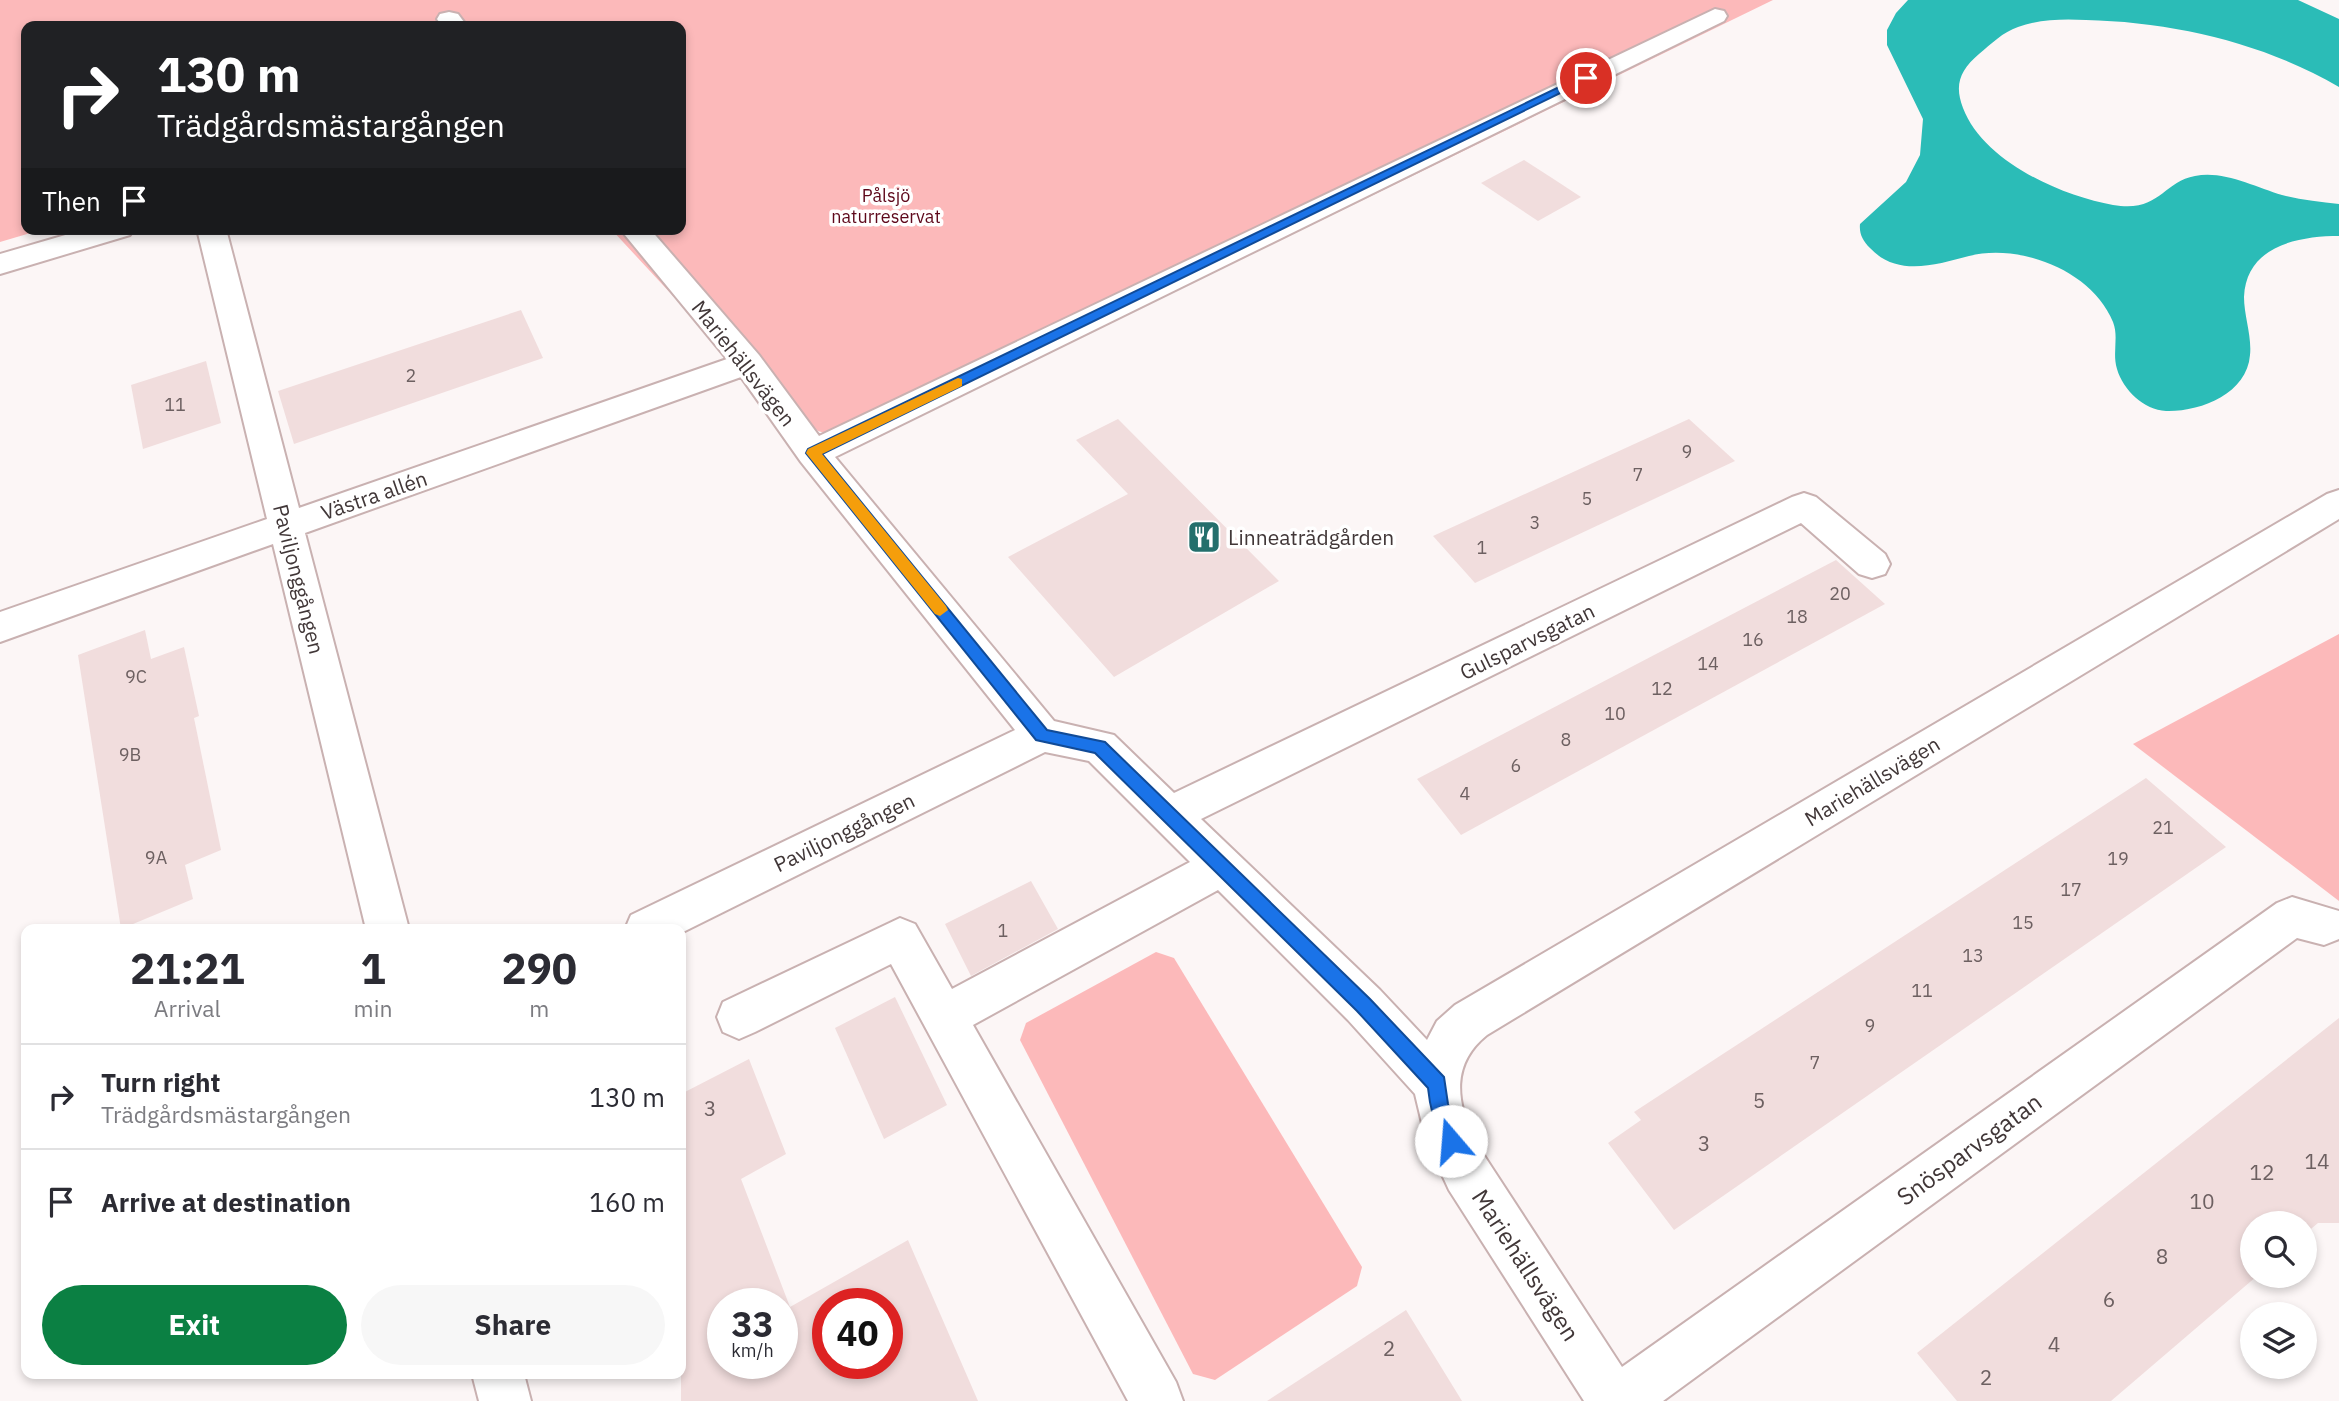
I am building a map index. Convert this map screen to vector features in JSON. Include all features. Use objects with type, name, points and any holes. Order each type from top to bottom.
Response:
[{"type":"street","points":[[813,453],[1714,16]]},
{"type":"street","points":[[0,264],[99,235]]},
{"type":"street","name":"Paviljonggången","points":[[213,235],[387,924]]},
{"type":"street","name":"Mariehällsvägen","points":[[639,235],[748,363],[813,453],[1042,736]]},
{"type":"street","name":"Västra allén","points":[[0,627],[748,363]]},
{"type":"street","name":"Mariehällsvägen","points":[[1617,1401],[1457,1157],[1444,1125],[1437,1084],[1441,1058],[1448,1041],[1471,1020],[2339,503]]},
{"type":"street","name":"Gulsparvsgatan","points":[[1171,814],[1804,506],[1872,564]]},
{"type":"street","points":[[1042,736],[1100,747],[1364,1005],[1437,1084]]},
{"type":"street","name":"Paviljonggången","points":[[656,924],[1042,736]]},
{"type":"street","points":[[943,1017],[1223,866]]},
{"type":"street","name":"Snösparvsgatan","points":[[1617,1401],[2292,917],[2324,925]]},
{"type":"street","points":[[739,1017],[900,939],[1157,1401]]},
{"type":"street","points":[[499,1379],[505,1401]]},
{"type":"green space","name":"Pålsjö naturreservat","points":[[0,0],[1773,0],[862,444],[818,431],[724,351],[617,235],[686,235],[686,21],[21,21],[21,235],[24,235],[0,242]]},
{"type":"green space","points":[[2339,634],[2339,901],[2133,744]]},
{"type":"green space","points":[[1156,952],[1174,958],[1362,1267],[1357,1286],[1215,1380],[1193,1374],[1020,1040],[1026,1023]]},
{"type":"water","points":[[1908,0],[2298,0],[2339,19],[2339,87],[2280,58],[2217,38],[2152,25],[2078,20],[2043,21],[2013,29],[1972,60],[1961,78],[1959,92],[1963,108],[1973,127],[1988,144],[2026,173],[2070,194],[2113,205],[2141,205],[2184,179],[2217,175],[2289,197],[2339,204],[2339,236],[2291,242],[2264,255],[2254,266],[2247,280],[2244,297],[2250,355],[2247,369],[2231,390],[2220,398],[2193,408],[2166,411],[2142,403],[2129,391],[2120,377],[2116,363],[2115,328],[2103,304],[2089,288],[2052,265],[2031,257],[1989,253],[1930,265],[1904,266],[1881,257],[1863,240],[1860,224],[1906,182],[1920,155],[1923,119],[1887,45],[1887,30],[1896,13]]},
{"type":"building","points":[[1524,160],[1581,197],[1538,221],[1481,183]]},
{"type":"building","points":[[521,310],[543,358],[294,444],[278,391]]},
{"type":"building","points":[[206,361],[221,423],[143,449],[131,385]]},
{"type":"building","points":[[1118,419],[1279,581],[1114,677],[1008,557],[1128,494],[1076,440]]},
{"type":"building","points":[[1689,419],[1735,461],[1475,583],[1433,536]]},
{"type":"building","points":[[1836,560],[1885,604],[1461,835],[1417,779]]},
{"type":"building","points":[[145,630],[151,659],[184,647],[199,716],[194,718],[221,850],[185,865],[193,899],[133,924],[120,924],[78,655]]},
{"type":"building","points":[[2146,778],[2226,847],[1674,1230],[1608,1143],[1641,1120],[1634,1112]]},
{"type":"building","points":[[1031,881],[1058,929],[971,976],[945,924]]},
{"type":"building","points":[[895,997],[947,1105],[884,1139],[835,1028]]},
{"type":"building","points":[[2339,1018],[2339,1223],[2317,1224],[2317,1211],[2240,1211],[2240,1288],[2243,1288],[2111,1401],[1957,1401],[1917,1353]]},
{"type":"building","points":[[749,1059],[786,1154],[741,1179],[783,1288],[707,1288],[707,1379],[798,1379],[798,1302],[812,1295],[812,1379],[903,1379],[903,1288],[823,1288],[908,1240],[978,1401],[681,1401],[681,1379],[686,1379],[686,1091]]},
{"type":"building","points":[[1406,1310],[1462,1401],[1267,1401]]},
{"type":"slow traffic","points":[[940,610],[813,453],[958,382]]},
{"type":"place","name":"Linneaträdgården","points":[[1204,537]]},
{"type":"route","points":[[1451,1141],[1444,1125],[1437,1084],[1364,1005],[1100,747],[1042,736],[813,453],[1586,78]]}]
